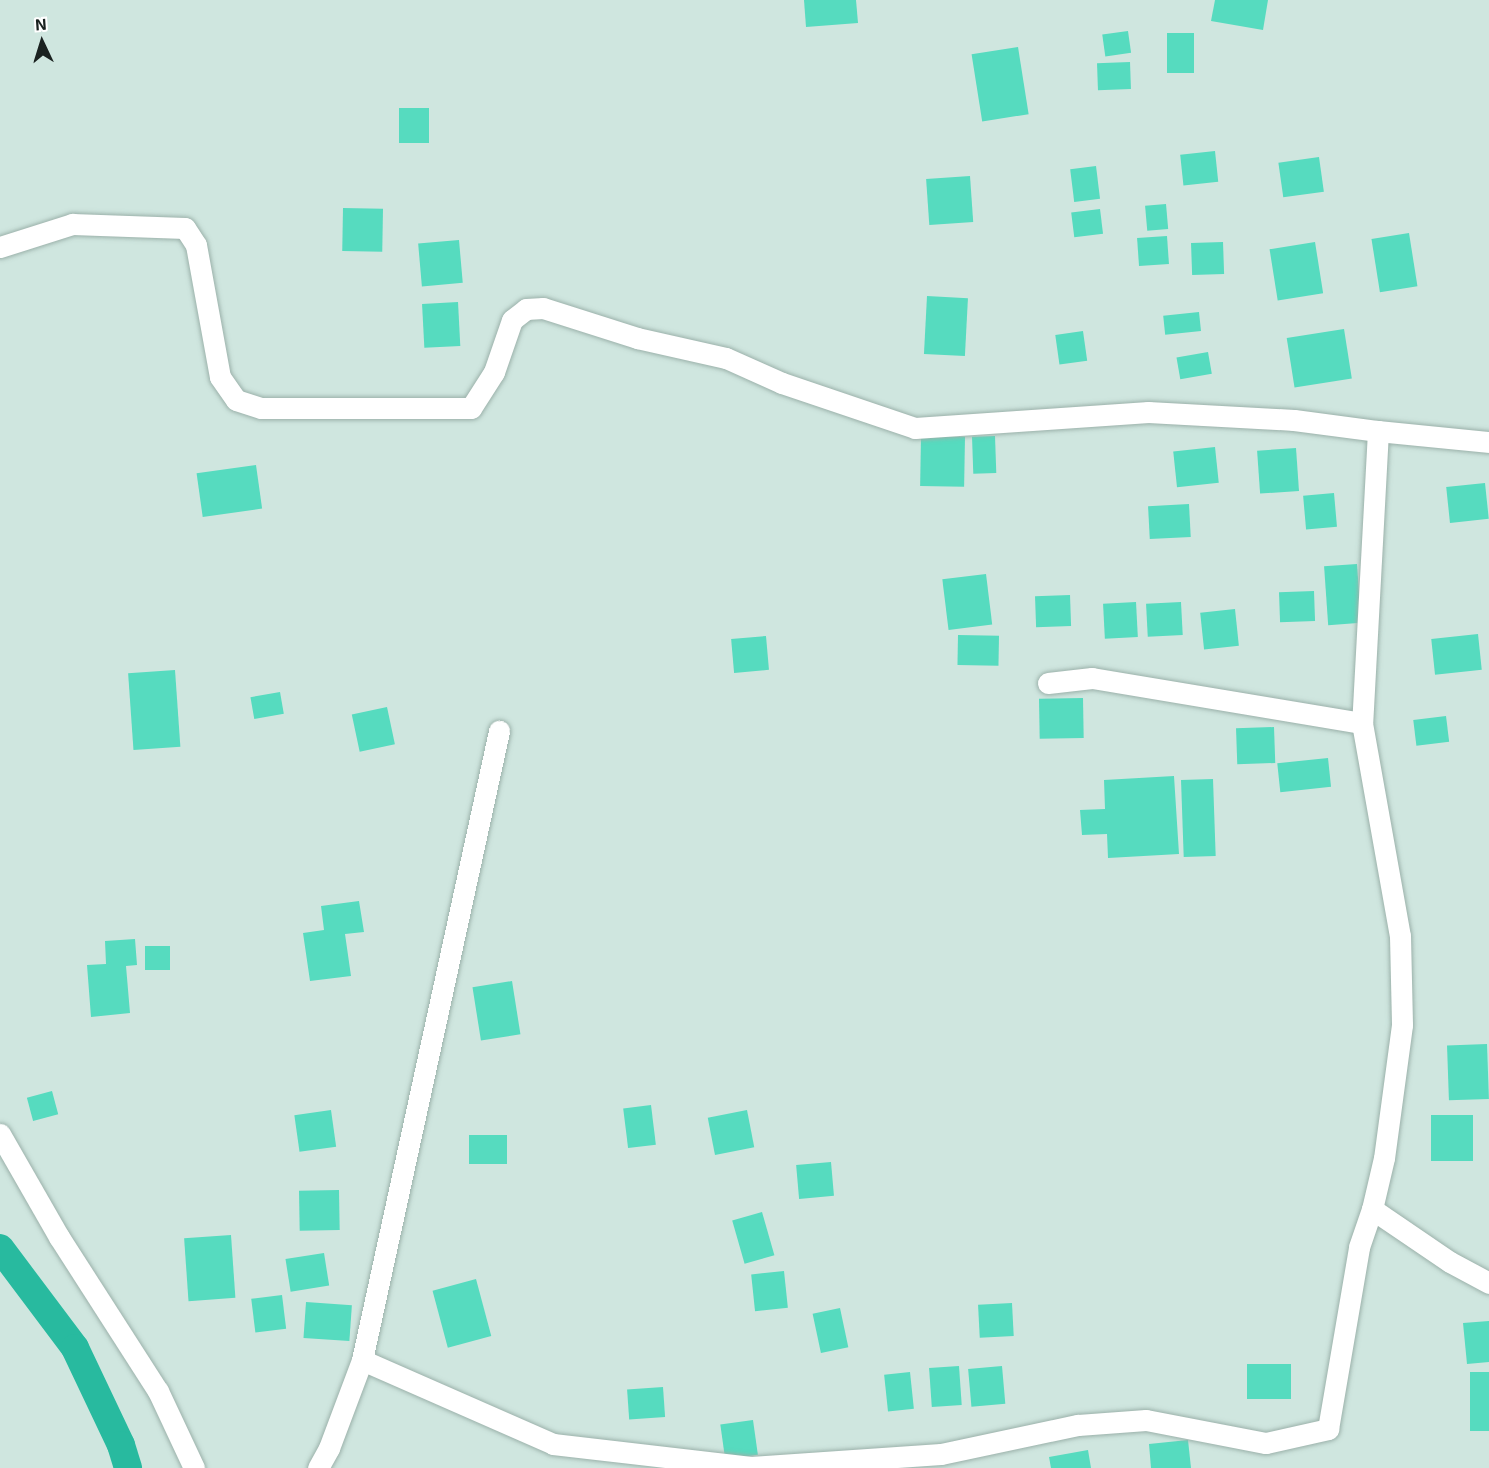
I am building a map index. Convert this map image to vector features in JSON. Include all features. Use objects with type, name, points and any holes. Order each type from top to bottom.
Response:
[{"type":"street","points":[[0,246],[72,224],[185,228],[196,245],[220,377],[236,400],[261,408],[471,408],[494,372],[512,320],[526,309],[543,308],[637,338],[726,358],[782,383],[915,428],[1148,412],[1294,420],[1378,431],[1489,441]]},
{"type":"street","points":[[362,1360],[554,1444],[751,1467],[941,1454],[1078,1425],[1146,1420],[1266,1443],[1328,1429],[1359,1247],[1372,1209],[1384,1158],[1402,1025],[1400,947],[1362,723],[1378,431]]},
{"type":"street","points":[[1048,683],[1092,678],[1362,723]]},
{"type":"street","points":[[318,1468],[329,1448],[362,1360],[499,731]]},
{"type":"street","points":[[0,1134],[59,1237],[158,1390],[194,1468]]},
{"type":"street","points":[[1372,1209],[1450,1262],[1489,1283]]},
{"type":"building","points":[[804,0],[856,0],[858,23],[806,27]]},
{"type":"building","points":[[1215,0],[1268,0],[1263,30],[1211,21]]},
{"type":"building","points":[[1128,31],[1131,53],[1105,56],[1102,35]]},
{"type":"building","points":[[1167,33],[1194,33],[1194,73],[1167,73]]},
{"type":"building","points":[[1018,47],[1029,114],[982,122],[972,54]]},
{"type":"building","points":[[1130,62],[1131,89],[1098,90],[1097,63]]},
{"type":"building","points":[[399,108],[429,108],[429,143],[399,143]]},
{"type":"building","points":[[1215,151],[1218,182],[1183,185],[1180,155]]},
{"type":"building","points":[[1319,157],[1324,192],[1283,197],[1278,163]]},
{"type":"building","points":[[1096,166],[1100,199],[1074,202],[1070,169]]},
{"type":"building","points":[[970,176],[973,222],[929,225],[926,179]]},
{"type":"building","points":[[1166,204],[1168,229],[1147,231],[1145,206]]},
{"type":"building","points":[[343,208],[383,209],[382,252],[342,251]]},
{"type":"building","points":[[1100,209],[1103,234],[1074,237],[1071,213]]},
{"type":"building","points":[[1409,233],[1417,286],[1380,292],[1371,239]]},
{"type":"building","points":[[1167,236],[1169,264],[1139,266],[1137,238]]},
{"type":"building","points":[[459,240],[463,283],[422,286],[418,244]]},
{"type":"building","points":[[1223,242],[1224,274],[1192,275],[1191,243]]},
{"type":"building","points":[[1315,242],[1323,293],[1278,301],[1270,249]]},
{"type":"building","points":[[927,296],[968,298],[965,356],[924,354]]},
{"type":"building","points":[[458,302],[460,346],[424,348],[422,304]]},
{"type":"building","points":[[1199,312],[1201,331],[1165,335],[1163,316]]},
{"type":"building","points":[[1344,329],[1352,378],[1295,387],[1287,338]]},
{"type":"building","points":[[1083,331],[1087,361],[1059,365],[1055,335]]},
{"type":"building","points":[[1208,352],[1212,374],[1180,379],[1176,358]]},
{"type":"building","points":[[921,436],[965,437],[964,487],[920,486]]},
{"type":"building","points":[[995,436],[996,473],[973,474],[972,437]]},
{"type":"building","points":[[1215,447],[1219,483],[1177,487],[1173,451]]},
{"type":"building","points":[[1296,448],[1299,491],[1260,494],[1257,451]]},
{"type":"building","points":[[256,465],[262,509],[203,517],[197,473]]},
{"type":"building","points":[[1485,483],[1489,519],[1450,523],[1446,487]]},
{"type":"building","points":[[1334,493],[1337,527],[1306,530],[1303,496]]},
{"type":"building","points":[[1189,504],[1191,537],[1150,539],[1148,506]]},
{"type":"building","points":[[1357,564],[1361,623],[1328,625],[1324,566]]},
{"type":"building","points":[[986,574],[992,625],[949,630],[942,579]]},
{"type":"building","points":[[1314,591],[1315,621],[1280,622],[1279,592]]},
{"type":"building","points":[[1070,595],[1071,626],[1036,627],[1035,596]]},
{"type":"building","points":[[1136,602],[1138,637],[1105,639],[1103,604]]},
{"type":"building","points":[[1181,602],[1183,635],[1148,637],[1146,604]]},
{"type":"building","points":[[1235,609],[1239,646],[1204,649],[1200,613]]},
{"type":"building","points":[[1478,634],[1482,670],[1435,675],[1431,639]]},
{"type":"building","points":[[958,635],[999,636],[998,666],[957,665]]},
{"type":"building","points":[[766,636],[769,670],[734,673],[731,639]]},
{"type":"building","points":[[175,670],[180,747],[133,750],[128,673]]},
{"type":"building","points":[[280,692],[284,714],[254,719],[250,697]]},
{"type":"building","points":[[1083,698],[1084,738],[1040,739],[1039,699]]},
{"type":"building","points":[[387,707],[395,744],[360,752],[352,714]]},
{"type":"building","points":[[1446,716],[1449,742],[1416,746],[1413,720]]},
{"type":"building","points":[[1274,727],[1275,763],[1237,764],[1236,728]]},
{"type":"building","points":[[1328,758],[1331,787],[1280,792],[1277,763]]},
{"type":"building","points":[[1174,776],[1179,854],[1108,858],[1107,834],[1082,835],[1080,810],[1105,809],[1104,780]]},
{"type":"building","points":[[1213,779],[1216,856],[1184,857],[1181,780]]},
{"type":"building","points":[[359,901],[364,932],[345,934],[351,976],[310,981],[303,933],[324,930],[321,906]]},
{"type":"building","points":[[135,939],[137,965],[126,966],[130,1013],[91,1017],[87,965],[106,964],[105,941]]},
{"type":"building","points":[[145,946],[170,946],[170,970],[145,970]]},
{"type":"building","points":[[512,981],[520,1034],[481,1041],[472,987]]},
{"type":"building","points":[[1487,1044],[1489,1099],[1449,1100],[1447,1045]]},
{"type":"building","points":[[52,1091],[58,1114],[33,1121],[27,1098]]},
{"type":"building","points":[[651,1105],[656,1145],[628,1148],[623,1108]]},
{"type":"building","points":[[331,1110],[336,1147],[300,1152],[294,1115]]},
{"type":"building","points":[[747,1110],[754,1147],[715,1155],[708,1118]]},
{"type":"building","points":[[1431,1115],[1473,1115],[1473,1161],[1431,1161]]},
{"type":"building","points":[[469,1135],[507,1135],[507,1164],[469,1164]]},
{"type":"building","points":[[831,1162],[834,1196],[799,1199],[796,1165]]},
{"type":"building","points":[[339,1190],[340,1230],[300,1231],[299,1191]]},
{"type":"building","points":[[762,1212],[774,1255],[745,1264],[732,1221]]},
{"type":"building","points":[[231,1235],[235,1298],[189,1301],[184,1238]]},
{"type":"building","points":[[324,1253],[329,1286],[291,1292],[285,1259]]},
{"type":"building","points":[[784,1271],[788,1308],[755,1311],[751,1274]]},
{"type":"building","points":[[476,1279],[491,1336],[448,1348],[433,1291]]},
{"type":"building","points":[[282,1295],[286,1329],[255,1333],[251,1299]]},
{"type":"building","points":[[306,1302],[352,1305],[349,1341],[303,1338]]},
{"type":"building","points":[[1012,1303],[1014,1336],[980,1338],[978,1305]]},
{"type":"building","points":[[840,1308],[848,1347],[821,1353],[813,1314]]},
{"type":"building","points":[[1489,1321],[1489,1362],[1467,1364],[1463,1323]]},
{"type":"building","points":[[1247,1364],[1291,1364],[1291,1399],[1247,1399]]},
{"type":"building","points":[[959,1366],[962,1405],[932,1407],[929,1368]]},
{"type":"building","points":[[1002,1366],[1005,1404],[971,1407],[968,1369]]},
{"type":"building","points":[[910,1372],[914,1409],[888,1412],[884,1375]]},
{"type":"building","points":[[1470,1372],[1489,1372],[1489,1431],[1470,1431]]},
{"type":"building","points":[[663,1387],[665,1417],[629,1419],[627,1390]]},
{"type":"building","points":[[753,1420],[758,1455],[725,1459],[720,1425]]},
{"type":"building","points":[[1188,1440],[1191,1468],[1151,1468],[1149,1444]]},
{"type":"building","points":[[1088,1450],[1091,1468],[1051,1468],[1049,1457]]},
{"type":"waterway","points":[[0,1248],[75,1348],[121,1445],[128,1468]]}]
